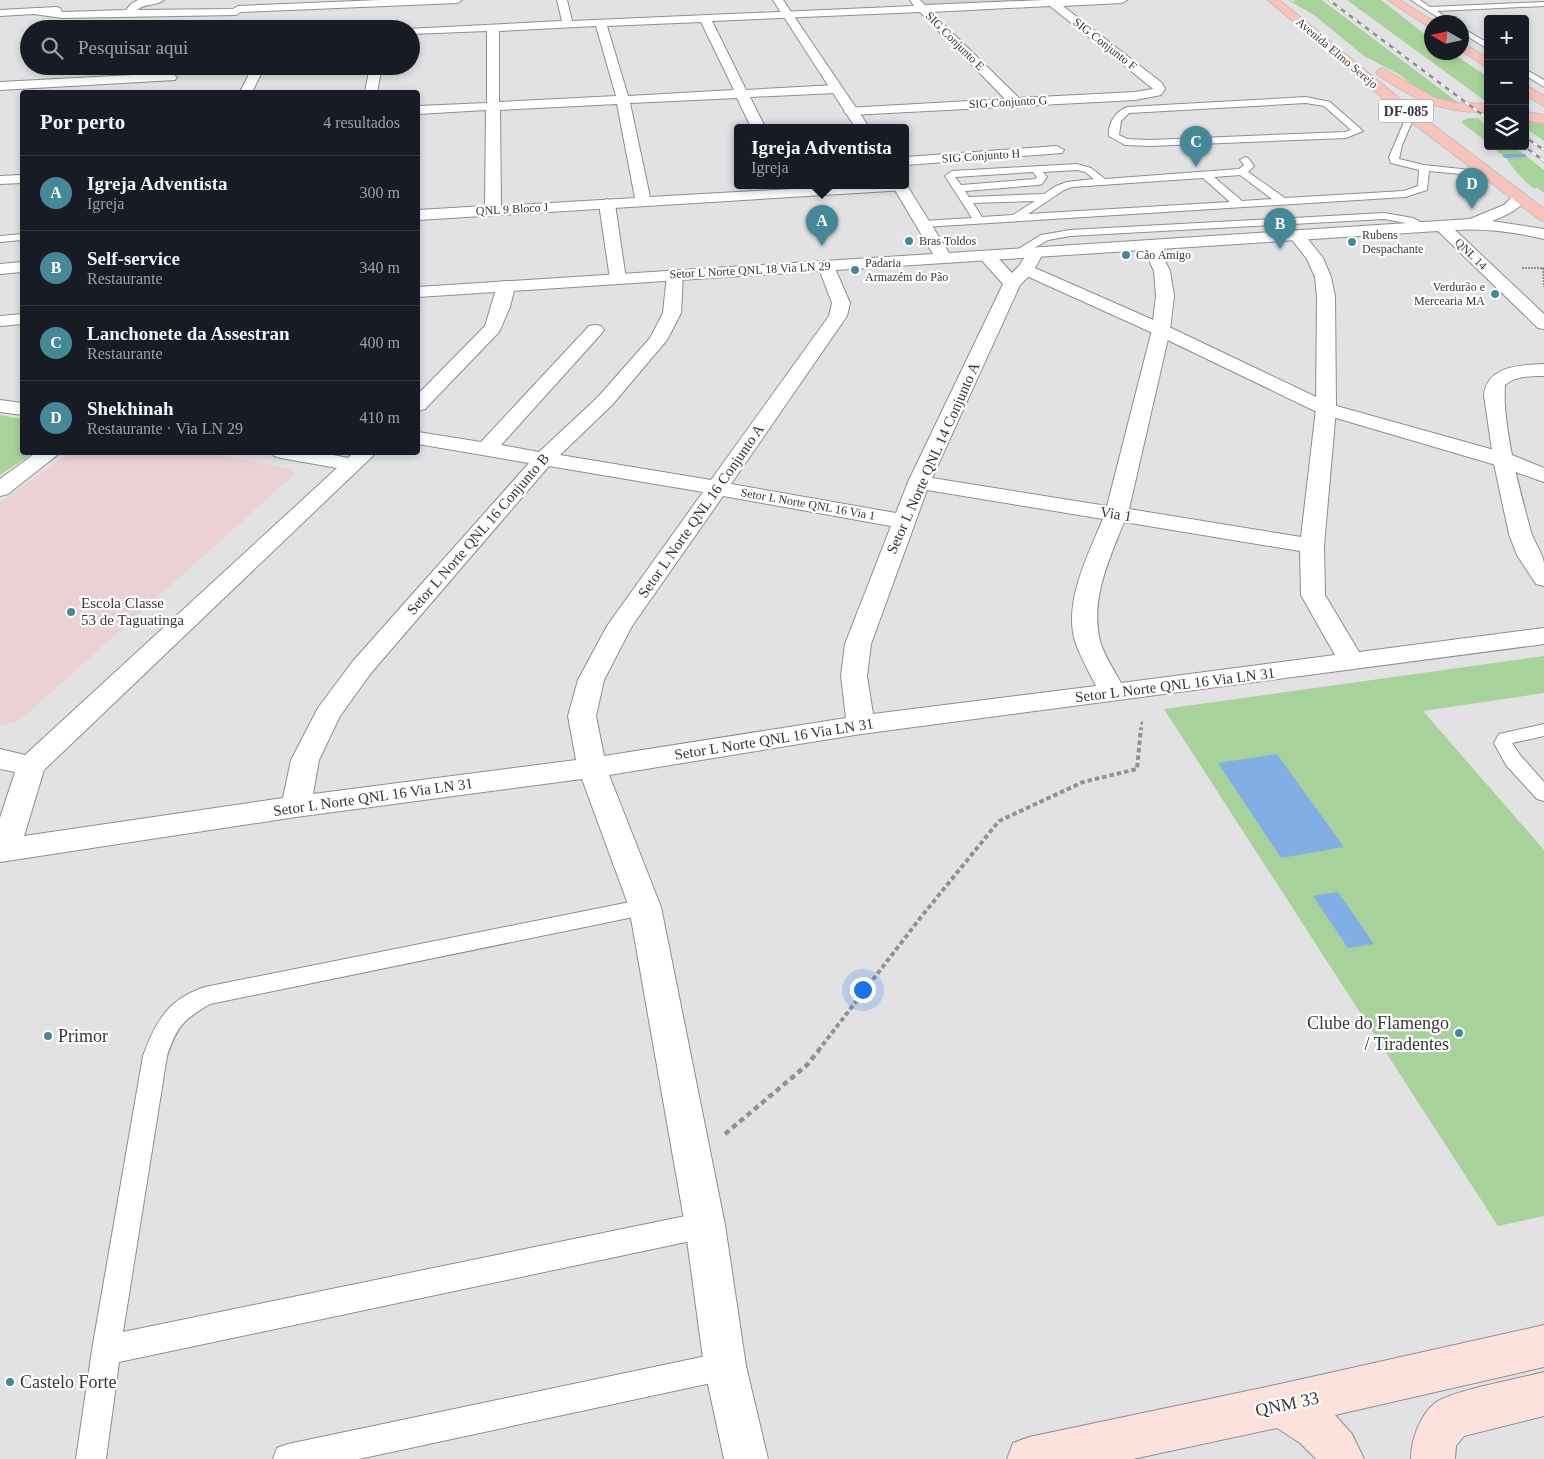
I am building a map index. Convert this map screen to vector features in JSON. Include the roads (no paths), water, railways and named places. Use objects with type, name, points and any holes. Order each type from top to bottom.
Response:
[{"type":"main road","name":"Avenida Elmo Serejo","points":[[1273,0],[1411,115],[1518,198],[1543,215]]},
{"type":"main road","points":[[1393,0],[1424,21]]},
{"type":"main road","points":[[1317,37],[1370,64],[1430,102],[1464,109],[1484,108]]},
{"type":"main road","points":[[1469,51],[1484,61]]},
{"type":"main road","points":[[1529,92],[1544,102]]},
{"type":"main road","points":[[1458,122],[1458,116],[1484,114]]},
{"type":"main road","points":[[1529,117],[1544,119]]},
{"type":"main road","points":[[1492,158],[1528,192],[1543,215]]},
{"type":"main road","name":"QNM 33","points":[[1029,1459],[1280,1406],[1544,1346]]},
{"type":"main road","points":[[1433,1459],[1436,1440],[1442,1426],[1452,1417],[1544,1394]]},
{"type":"main road","points":[[1280,1406],[1318,1428],[1336,1446],[1342,1459]]},
{"type":"street","points":[[129,14],[136,4],[159,0]]},
{"type":"street","points":[[0,24],[6,13],[37,12],[62,15],[173,14],[239,7],[408,12],[457,0]]},
{"type":"street","points":[[562,0],[568,25]]},
{"type":"street","points":[[778,0],[860,124]]},
{"type":"street","name":"SIG Conjunto E","points":[[919,4],[1122,0]]},
{"type":"street","name":"SIG Conjunto F","points":[[1050,2],[1158,86]]},
{"type":"street","points":[[173,14],[183,3]]},
{"type":"street","points":[[420,31],[789,15],[919,4]]},
{"type":"street","name":"SIG Conjunto E","points":[[919,4],[1014,101]]},
{"type":"street","points":[[37,12],[66,5]]},
{"type":"street","points":[[231,20],[239,7]]},
{"type":"street","points":[[705,19],[757,124]]},
{"type":"street","points":[[601,23],[623,100],[643,202]]},
{"type":"street","points":[[493,28],[493,210]]},
{"type":"street","points":[[164,90],[173,75]]},
{"type":"street","points":[[247,90],[254,75]]},
{"type":"street","points":[[371,90],[374,75]]},
{"type":"street","points":[[0,86],[171,78]]},
{"type":"street","name":"SIG Conjunto G","points":[[851,111],[1135,96],[1157,92],[1158,86]]},
{"type":"street","points":[[420,110],[836,89]]},
{"type":"street","name":"SIG Conjunto H","points":[[909,161],[1057,150]]},
{"type":"street","points":[[0,180],[20,179]]},
{"type":"street","name":"QNL 9 Bloco J","points":[[420,215],[643,202],[788,189]]},
{"type":"street","points":[[901,189],[924,224],[942,257]]},
{"type":"street","points":[[1472,224],[1509,208],[1518,198]]},
{"type":"street","points":[[606,204],[618,279]]},
{"type":"street","points":[[1113,693],[1088,643],[1084,617],[1090,576],[1116,515],[1161,330],[1165,296],[1162,270],[1150,245],[1472,224],[1521,229],[1544,234]]},
{"type":"street","name":"QNL 14","points":[[1441,226],[1544,324]]},
{"type":"street","points":[[1297,236],[1315,258],[1323,277],[1326,296],[1326,409],[1312,546],[1313,595],[1352,662]]},
{"type":"street","name":"Setor L Norte QNL 14 Conjunto A","points":[[862,725],[854,676],[858,644],[919,482],[1019,268],[1036,252],[1150,245]]},
{"type":"street","points":[[984,255],[1019,268],[1161,330],[1326,409],[1504,460],[1544,476]]},
{"type":"street","name":"Setor L Norte QNL 18 Via LN 29","points":[[420,292],[984,255],[1019,268]]},
{"type":"street","name":"Setor L Norte QNL 16 Conjunto A","points":[[746,1459],[725,1366],[704,1224],[645,907],[592,768],[582,716],[592,680],[620,626],[838,316],[840,303],[826,266]]},
{"type":"street","points":[[0,269],[20,267]]},
{"type":"street","name":"Setor L Norte QNL 16 Conjunto B","points":[[296,807],[305,760],[328,714],[362,667],[543,460],[605,401],[658,340],[672,313],[675,274]]},
{"type":"street","points":[[420,403],[493,328],[506,286]]},
{"type":"street","points":[[0,321],[20,319]]},
{"type":"street","points":[[484,450],[595,330]]},
{"type":"street","points":[[1544,370],[1515,373],[1502,377],[1495,384],[1493,396],[1504,460],[1524,546],[1544,579]]},
{"type":"street","points":[[0,406],[20,409]]},
{"type":"street","name":"Setor L Norte QNL 16 Via 1","points":[[420,438],[903,521]]},
{"type":"street","points":[[0,488],[47,455]]},
{"type":"street","points":[[315,455],[360,459]]},
{"type":"street","points":[[0,759],[31,766],[360,459]]},
{"type":"street","name":"Via 1","points":[[919,482],[1312,546]]},
{"type":"street","name":"Setor L Norte QNL 16 Via LN 31","points":[[31,766],[3,851],[296,807],[592,768],[862,725],[1544,636]]},
{"type":"lane","points":[[1415,0],[1438,15]]},
{"type":"lane","points":[[1428,9],[1544,4]]},
{"type":"lane","points":[[1469,35],[1484,44]]},
{"type":"lane","points":[[1529,73],[1542,79]]},
{"type":"lane","points":[[1222,140],[1346,135],[1358,131],[1327,104],[1320,101],[1306,100],[1134,109],[1120,114],[1113,129],[1114,136],[1125,142],[1222,140],[1232,146]]},
{"type":"lane","points":[[1411,115],[1393,157],[1394,161],[1404,172],[1422,182]]},
{"type":"lane","points":[[1242,172],[1248,166],[1245,160]]},
{"type":"lane","points":[[1394,161],[1424,168],[1489,175]]},
{"type":"lane","points":[[979,220],[950,176],[952,174],[1036,168],[1082,168],[1088,170],[1103,182]]},
{"type":"lane","points":[[958,188],[1038,182],[1042,177],[1036,168]]},
{"type":"lane","points":[[924,224],[1405,194],[1423,188],[1424,168]]},
{"type":"lane","points":[[1065,195],[1072,184],[1242,172],[1283,202]]},
{"type":"lane","points":[[1205,174],[1240,204]]},
{"type":"lane","points":[[966,200],[1065,195]]},
{"type":"lane","points":[[1065,195],[1081,214]]},
{"type":"lane","points":[[1015,218],[1046,197]]},
{"type":"lane","points":[[1019,268],[1045,237],[1070,233],[1384,216],[1409,220],[1423,226]]},
{"type":"lane","points":[[0,239],[20,237]]},
{"type":"lane","points":[[1544,730],[1513,735],[1506,738],[1503,743],[1513,760],[1544,794]]},
{"type":"lane","points":[[91,1459],[106,1350],[155,1056],[162,1033],[180,1010],[205,996],[645,907]]},
{"type":"lane","points":[[106,1350],[704,1224]]},
{"type":"lane","points":[[288,1459],[725,1366]]},
{"type":"water","points":[[1277,754],[1344,847],[1281,858],[1218,763]]},
{"type":"water","points":[[1338,892],[1374,944],[1348,948],[1313,896]]},
{"type":"waterway","points":[[1505,156],[1525,156]]},
{"type":"railway","points":[[1329,0],[1484,116]]},
{"type":"railway","points":[[1529,140],[1544,150]]},
{"type":"railway","points":[[1529,150],[1544,161]]},
{"type":"place","name":"Lanchonete da Assestran","points":[[1196,167]]},
{"type":"place","name":"Shekhinah","points":[[1472,209]]},
{"type":"place","name":"Bras Toldos","points":[[909,241]]},
{"type":"place","name":"Rubens Despachante","points":[[1352,242]]},
{"type":"place","name":"Igreja Adventista","points":[[822,246]]},
{"type":"place","name":"Self-service","points":[[1280,249]]},
{"type":"place","name":"Cão Amigo","points":[[1126,255]]},
{"type":"place","name":"Padaria Armazém do Pão","points":[[855,270]]},
{"type":"place","name":"Verdurão e Mercearia MA","points":[[1495,294]]},
{"type":"place","name":"Escola Classe 53 de Taguatinga","points":[[71,612]]},
{"type":"place","name":"Clube do Flamengo / Tiradentes","points":[[1459,1033]]},
{"type":"place","name":"Primor","points":[[48,1036]]},
{"type":"place","name":"Castelo Forte","points":[[10,1382]]}]
